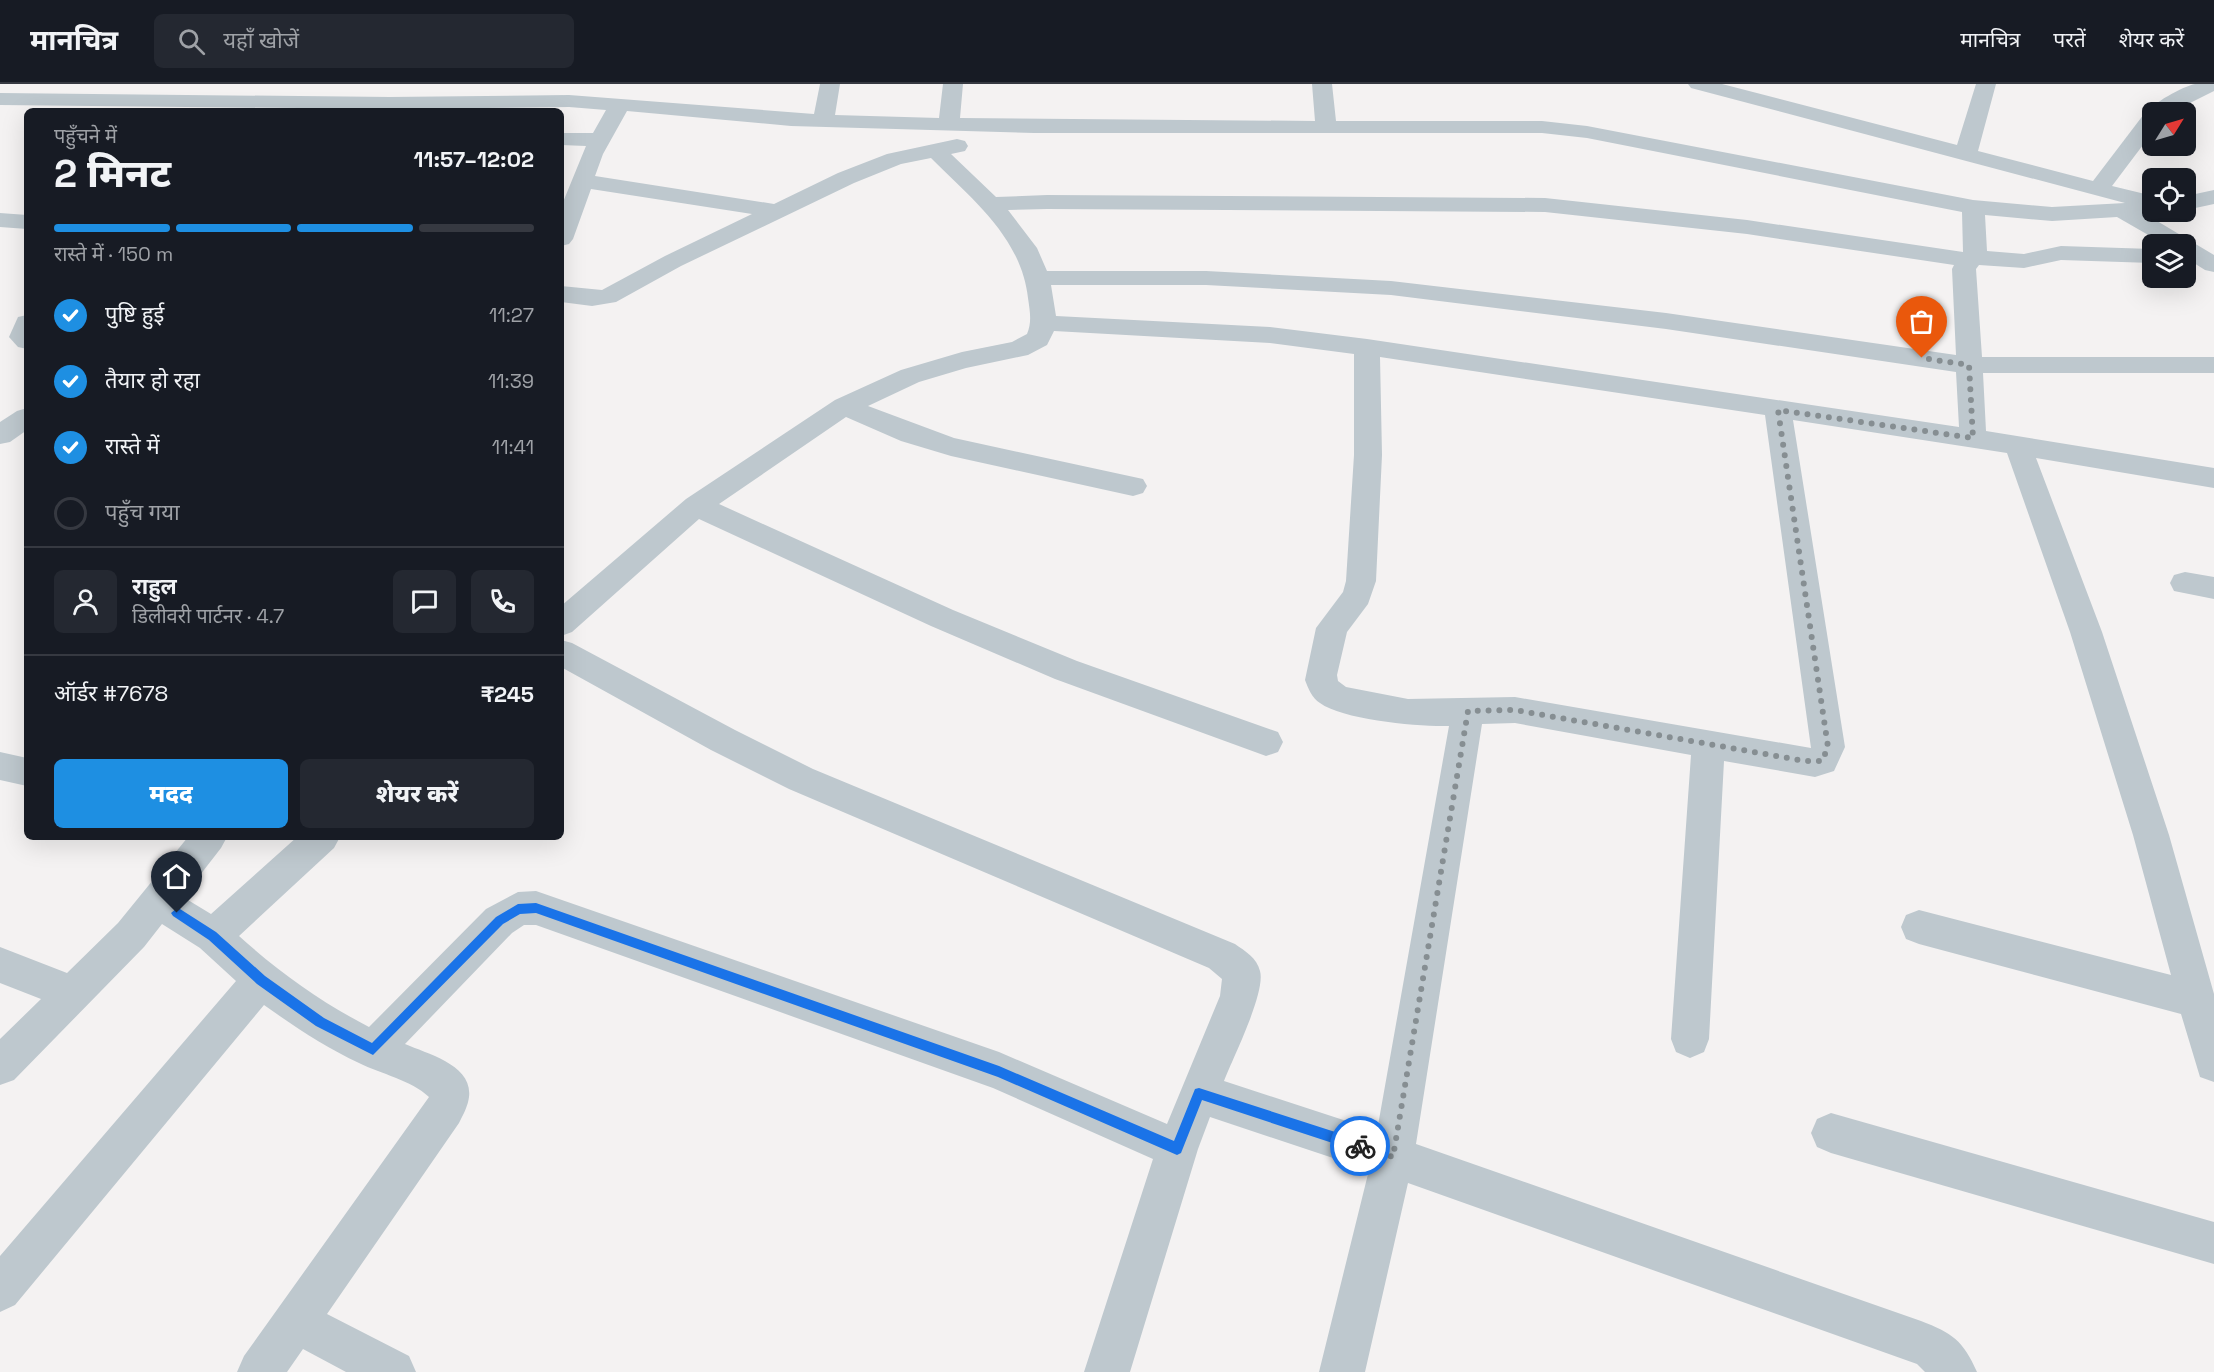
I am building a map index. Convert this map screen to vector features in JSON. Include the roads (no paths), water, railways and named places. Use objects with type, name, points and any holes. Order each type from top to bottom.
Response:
[{"type":"street","points":[[182,105],[208,84]]},
{"type":"street","points":[[823,121],[830,84]]},
{"type":"street","points":[[949,123],[953,84]]},
{"type":"street","points":[[1322,84],[1326,127]]},
{"type":"street","points":[[1698,84],[1966,153],[2142,202]]},
{"type":"street","points":[[1966,153],[1986,84]]},
{"type":"street","points":[[2174,102],[2212,84]]},
{"type":"street","points":[[0,119],[8,99],[110,92],[182,105],[569,101],[620,104],[678,100],[791,120],[1015,126],[1542,128],[1587,132],[1973,207],[2052,214],[2142,207]]},
{"type":"street","points":[[564,231],[600,140],[620,104]]},
{"type":"street","points":[[564,294],[592,298],[607,297],[673,261],[870,168],[895,159],[936,151],[1015,126]]},
{"type":"street","points":[[2098,189],[2142,132]]},
{"type":"street","points":[[564,139],[600,140]]},
{"type":"street","points":[[564,621],[696,506],[844,406],[910,376],[962,360],[1019,349],[1038,339],[1044,323],[1038,278],[1025,248],[1010,226],[990,204],[936,151]]},
{"type":"street","points":[[582,181],[777,211]]},
{"type":"street","points":[[2196,201],[2212,199]]},
{"type":"street","points":[[990,204],[1047,202],[1545,205],[1747,227],[1970,258],[2024,261],[2061,253],[2142,256]]},
{"type":"street","points":[[1973,207],[1976,248],[1964,269],[1973,438]]},
{"type":"street","points":[[2121,210],[2163,234]]},
{"type":"street","points":[[0,220],[24,222]]},
{"type":"street","points":[[1038,278],[1206,278],[1391,288],[1666,321],[1969,365],[2214,365]]},
{"type":"street","points":[[1044,323],[1270,335],[1367,347],[1973,438],[2214,478]]},
{"type":"street","points":[[1367,347],[1368,455],[1361,581],[1357,596],[1332,628],[1321,675],[1321,682],[1331,695],[1340,699],[1407,712],[1515,710],[1815,763],[1822,761],[1828,747],[1778,410]]},
{"type":"street","points":[[844,406],[911,434],[951,447],[1133,486]]},
{"type":"street","points":[[0,435],[24,419]]},
{"type":"street","points":[[2018,445],[2086,632],[2144,812],[2214,1063]]},
{"type":"street","points":[[696,506],[942,618],[1066,670],[1266,742]]},
{"type":"street","points":[[564,654],[723,740],[801,779],[1222,956],[1234,963],[1242,972],[1239,996],[1177,1149],[1107,1372]]},
{"type":"street","points":[[1342,1372],[1393,1157],[1468,711]]},
{"type":"street","points":[[1690,1039],[1708,744]]},
{"type":"street","points":[[0,1066],[131,935],[207,840]]},
{"type":"street","points":[[213,936],[319,840]]},
{"type":"street","points":[[158,901],[213,936],[261,980],[320,1022],[373,1050],[441,1081],[449,1089],[449,1098],[445,1108],[260,1372]]},
{"type":"street","points":[[373,1050],[499,921],[518,909],[536,908],[999,1071],[1177,1149]]},
{"type":"street","points":[[1919,927],[2196,1000]]},
{"type":"street","points":[[0,965],[73,993]]},
{"type":"street","points":[[0,1290],[261,980]]},
{"type":"street","points":[[1199,1094],[1393,1157],[1921,1343],[1935,1349],[1954,1372]]},
{"type":"street","points":[[1831,1133],[2214,1243]]},
{"type":"street","points":[[296,1322],[393,1372]]}]
